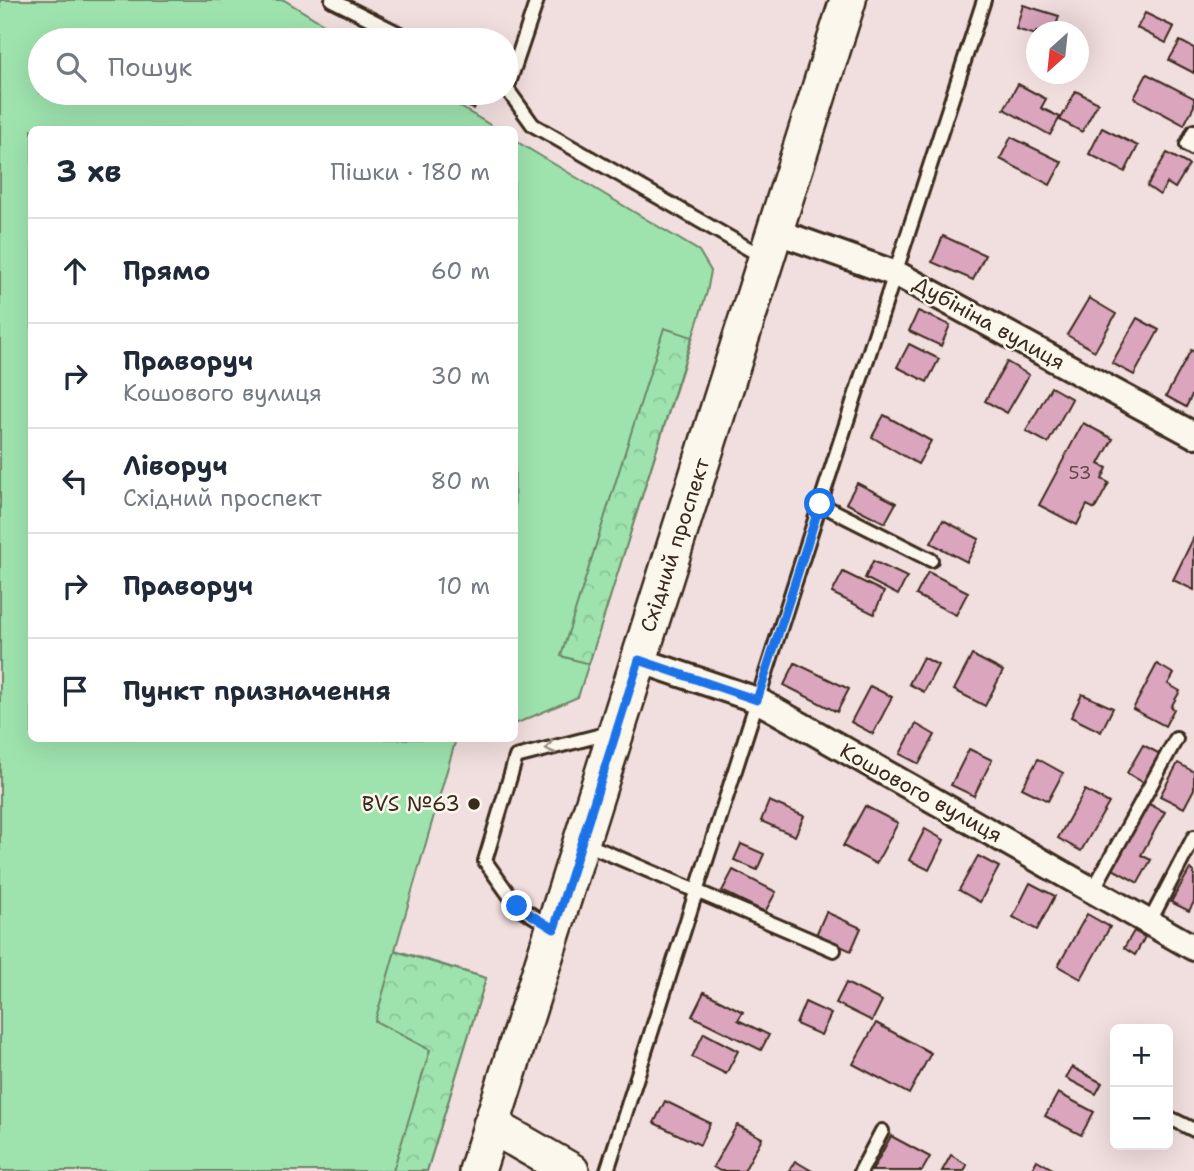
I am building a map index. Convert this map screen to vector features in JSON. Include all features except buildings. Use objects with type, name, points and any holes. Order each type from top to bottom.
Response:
[{"type":"main road","name":"Східний проспект","points":[[477,1171],[848,0]]},
{"type":"main road","points":[[491,1125],[571,1171]]},
{"type":"street","name":"Дубініна вулиця","points":[[771,245],[894,273],[1194,435]]},
{"type":"street","name":"Кошового вулиця","points":[[639,660],[757,700],[1194,948]]},
{"type":"lane","points":[[332,0],[388,28]]},
{"type":"lane","points":[[518,56],[537,0]]},
{"type":"lane","points":[[607,1171],[984,0]]},
{"type":"lane","points":[[518,104],[533,125],[771,245]]},
{"type":"lane","points":[[1194,131],[1186,145],[1194,149]]},
{"type":"lane","points":[[820,504],[931,560]]},
{"type":"lane","points":[[554,929],[517,906],[485,861],[516,757],[617,731]]},
{"type":"lane","points":[[1093,890],[1177,739]]},
{"type":"lane","points":[[1149,923],[1194,837]]},
{"type":"lane","points":[[581,842],[834,950]]},
{"type":"lane","points":[[1173,1120],[1194,1130]]},
{"type":"lane","points":[[861,1171],[883,1131]]},
{"type":"green space","points":[[0,0],[284,0],[330,28],[28,28],[28,105],[457,105],[492,126],[28,126],[28,742],[455,742],[395,950],[486,978],[427,1171],[0,1171]]},
{"type":"green space","points":[[518,142],[699,251],[711,271],[707,292],[578,697],[518,723]]},
{"type":"green space","points":[[664,328],[692,337],[589,664],[561,656]]},
{"type":"green space","points":[[395,951],[486,978],[427,1171],[393,1171],[430,1050],[375,1021]]},
{"type":"place","name":"BVS №63","points":[[474,804]]},
{"type":"route","points":[[517,906],[554,929],[639,660],[757,700],[820,504]]}]
